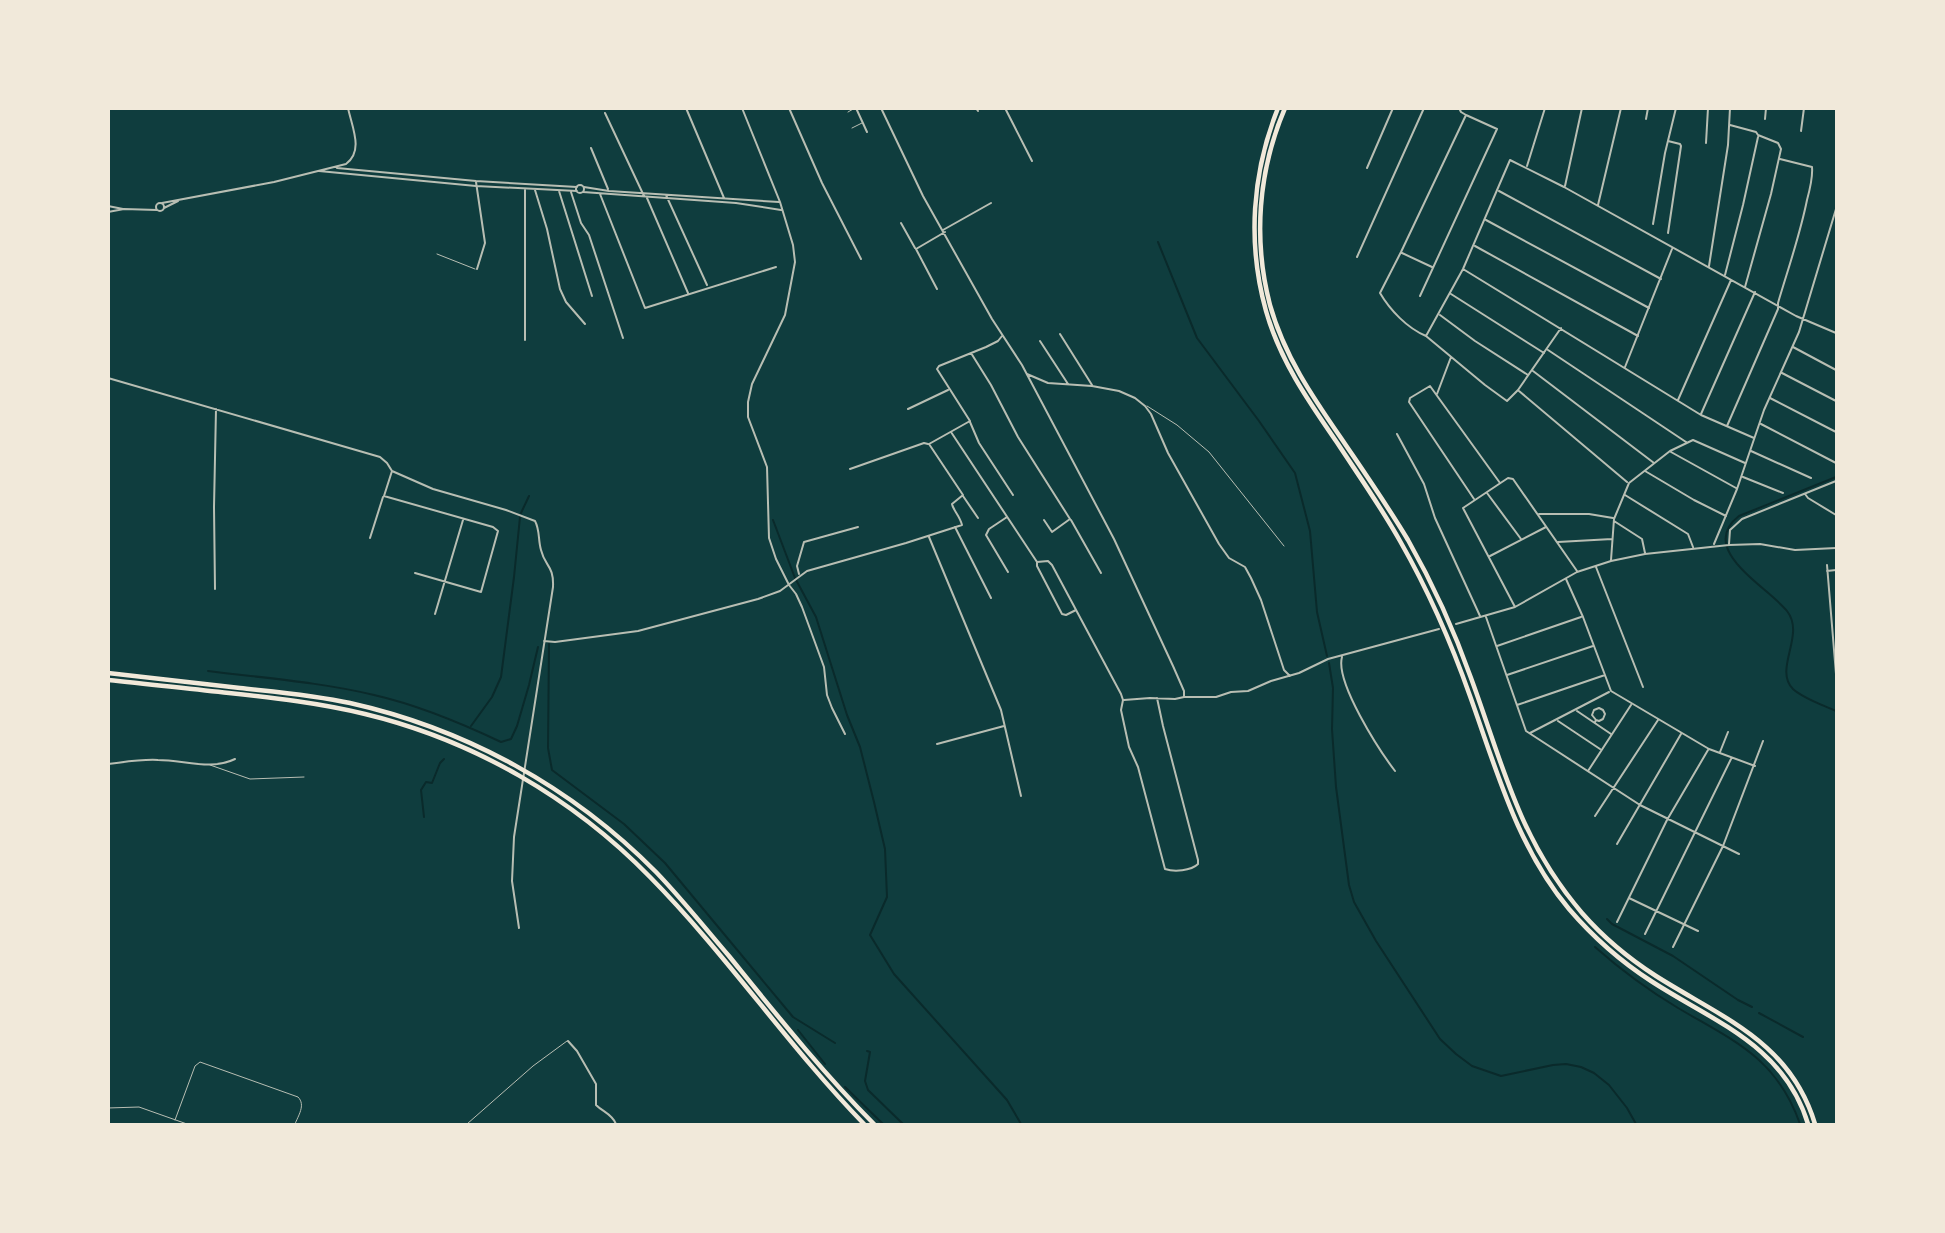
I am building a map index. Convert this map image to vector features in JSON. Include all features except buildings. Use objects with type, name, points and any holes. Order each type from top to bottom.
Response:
[{"type":"highway","points":[[1278,108],[1262,158],[1255,205],[1256,260],[1268,319],[1298,386],[1386,516],[1427,591],[1461,671],[1506,800],[1527,847],[1567,906],[1609,950],[1658,985],[1733,1029],[1768,1056],[1791,1087],[1808,1125]]},
{"type":"highway","points":[[1285,108],[1263,182],[1260,246],[1262,266],[1281,338],[1298,372],[1391,513],[1433,588],[1461,650],[1513,798],[1533,843],[1564,891],[1608,940],[1653,974],[1737,1024],[1772,1052],[1796,1082],[1815,1125]]},
{"type":"highway","points":[[108,673],[303,695],[369,707],[477,745],[528,772],[578,804],[656,872],[815,1060],[874,1125]]},
{"type":"highway","points":[[108,680],[303,702],[367,714],[458,745],[526,779],[588,821],[651,878],[864,1125]]},
{"type":"street","points":[[144,209],[159,203],[319,172],[349,162],[356,151],[348,108]]},
{"type":"street","points":[[686,108],[724,198]]},
{"type":"street","points":[[742,108],[783,210],[793,245],[794,270],[785,315],[752,384],[748,417],[767,467],[769,538],[776,559],[802,607],[824,667],[827,695],[845,734]]},
{"type":"street","points":[[789,108],[822,183],[861,258]]},
{"type":"street","points":[[856,108],[867,132]]},
{"type":"street","points":[[881,108],[923,196],[1002,336],[1026,373],[1120,552],[1130,579],[1173,666],[1184,697]]},
{"type":"street","points":[[1005,108],[1032,161]]},
{"type":"street","points":[[1367,167],[1393,108]]},
{"type":"street","points":[[1357,257],[1424,108]]},
{"type":"street","points":[[1420,296],[1497,129],[1461,113],[1459,108]]},
{"type":"street","points":[[1527,167],[1545,108]]},
{"type":"street","points":[[1564,187],[1582,108]]},
{"type":"street","points":[[1598,206],[1621,108]]},
{"type":"street","points":[[1646,120],[1648,108]]},
{"type":"street","points":[[1653,224],[1676,108]]},
{"type":"street","points":[[1706,143],[1707,108]]},
{"type":"street","points":[[1709,267],[1730,125],[1730,108]]},
{"type":"street","points":[[1765,119],[1766,108]]},
{"type":"street","points":[[1801,131],[1804,108]]},
{"type":"street","points":[[605,113],[689,293]]},
{"type":"street","points":[[1466,115],[1380,293],[1398,316],[1412,328],[1509,401],[1561,328]]},
{"type":"street","points":[[1730,125],[1754,131],[1780,145],[1780,159],[1745,287]]},
{"type":"street","points":[[1725,276],[1758,135]]},
{"type":"street","points":[[1668,141],[1681,145],[1668,233]]},
{"type":"street","points":[[591,148],[610,193]]},
{"type":"street","points":[[1726,427],[1777,310],[1806,207],[1813,170],[1810,165],[1780,159]]},
{"type":"street","points":[[1426,336],[1463,269],[1510,160],[1803,319],[1836,333]]},
{"type":"street","points":[[334,167],[475,181],[577,187],[580,185],[610,193]]},
{"type":"street","points":[[319,172],[476,186],[627,194],[783,210]]},
{"type":"street","points":[[475,181],[485,243],[477,270]]},
{"type":"street","points":[[583,192],[584,187]]},
{"type":"street","points":[[525,188],[525,340]]},
{"type":"street","points":[[535,189],[560,289],[566,302],[585,324]]},
{"type":"street","points":[[559,190],[592,296]]},
{"type":"street","points":[[1498,190],[1661,279]]},
{"type":"street","points":[[570,191],[581,223],[589,235],[623,338]]},
{"type":"street","points":[[627,194],[643,192],[780,202]]},
{"type":"street","points":[[600,194],[645,308],[776,267]]},
{"type":"street","points":[[666,194],[708,287]]},
{"type":"street","points":[[108,206],[160,211],[179,200]]},
{"type":"street","points":[[915,249],[990,202]]},
{"type":"street","points":[[162,203],[164,208]]},
{"type":"street","points":[[156,205],[158,210]]},
{"type":"street","points":[[108,212],[124,209]]},
{"type":"street","points":[[1713,545],[1742,476],[1769,397],[1793,347],[1836,209]]},
{"type":"street","points":[[1485,220],[1649,308]]},
{"type":"street","points":[[901,223],[937,289]]},
{"type":"street","points":[[1474,245],[1638,336]]},
{"type":"street","points":[[1625,368],[1672,248]]},
{"type":"street","points":[[1401,252],[1433,267]]},
{"type":"street","points":[[1463,269],[1701,415],[1755,439]]},
{"type":"street","points":[[1677,400],[1731,279]]},
{"type":"street","points":[[1701,415],[1755,292]]},
{"type":"street","points":[[1450,293],[1544,353]]},
{"type":"street","points":[[1439,315],[1529,375]]},
{"type":"street","points":[[1060,334],[1092,386]]},
{"type":"street","points":[[1002,336],[993,344],[937,368],[970,421],[979,443],[1013,495]]},
{"type":"street","points":[[1040,341],[1068,384]]},
{"type":"street","points":[[1793,347],[1836,370]]},
{"type":"street","points":[[1547,349],[1686,442]]},
{"type":"street","points":[[971,353],[1018,438],[1101,573]]},
{"type":"street","points":[[1436,395],[1451,357]]},
{"type":"street","points":[[1532,371],[1654,463]]},
{"type":"street","points":[[1781,372],[1836,401]]},
{"type":"street","points":[[1026,373],[1048,383],[1092,386],[1129,395],[1145,406],[1219,544],[1229,558],[1245,567],[1251,578],[1284,670],[1290,676]]},
{"type":"street","points":[[108,378],[383,459],[391,471],[398,475],[535,522],[542,552],[552,569],[554,580],[514,837],[512,868],[519,928]]},
{"type":"street","points":[[1474,500],[1409,401],[1410,398],[1430,386],[1500,483]]},
{"type":"street","points":[[908,409],[949,389]]},
{"type":"street","points":[[1518,390],[1629,483]]},
{"type":"street","points":[[1769,397],[1836,432]]},
{"type":"street","points":[[215,589],[216,409]]},
{"type":"street","points":[[850,469],[924,443],[929,444],[970,421]]},
{"type":"street","points":[[1760,423],[1836,463]]},
{"type":"street","points":[[950,431],[1037,562],[1062,614],[1077,610]]},
{"type":"street","points":[[1397,434],[1424,484],[1435,518],[1480,617]]},
{"type":"street","points":[[1611,561],[1614,520],[1629,483],[1644,470],[1693,440],[1746,463]]},
{"type":"street","points":[[929,444],[978,518]]},
{"type":"street","points":[[1750,450],[1811,478]]},
{"type":"street","points":[[1670,452],[1737,489]]},
{"type":"street","points":[[1644,470],[1693,500],[1726,516]]},
{"type":"street","points":[[370,538],[391,471]]},
{"type":"street","points":[[1742,476],[1783,493]]},
{"type":"street","points":[[1516,607],[1463,508],[1509,477],[1514,479],[1577,572]]},
{"type":"street","points":[[1729,545],[1730,530],[1736,523],[1836,481]]},
{"type":"street","points":[[1486,492],[1521,539]]},
{"type":"street","points":[[1805,493],[1808,498],[1836,514]]},
{"type":"street","points":[[1624,494],[1688,534],[1693,548]]},
{"type":"street","points":[[544,640],[555,642],[638,631],[774,594],[807,571],[962,524],[953,504],[963,495]]},
{"type":"street","points":[[384,496],[495,528],[498,533],[481,592],[415,572]]},
{"type":"street","points":[[1538,514],[1589,514],[1614,520],[1642,539],[1645,554]]},
{"type":"street","points":[[1008,517],[987,531],[986,535],[1008,572]]},
{"type":"street","points":[[435,614],[463,519]]},
{"type":"street","points":[[1044,520],[1052,532],[1070,519]]},
{"type":"street","points":[[799,577],[796,569],[804,542],[858,527]]},
{"type":"street","points":[[955,527],[991,598]]},
{"type":"street","points":[[1489,556],[1546,527]]},
{"type":"street","points":[[928,536],[1001,710],[1021,796]]},
{"type":"street","points":[[1558,542],[1612,539]]},
{"type":"street","points":[[1456,624],[1516,607],[1577,572],[1645,554],[1713,545],[1759,544],[1795,550],[1836,548]]},
{"type":"street","points":[[1037,562],[1050,562],[1116,684],[1123,700],[1121,710],[1129,747],[1138,767],[1164,867],[1166,870],[1182,870],[1197,866],[1198,860],[1157,698]]},
{"type":"street","points":[[1827,565],[1836,674]]},
{"type":"street","points":[[1596,566],[1643,687]]},
{"type":"street","points":[[1827,571],[1836,570]]},
{"type":"street","points":[[1566,578],[1611,691],[1709,749],[1755,766]]},
{"type":"street","points":[[1830,607],[1836,607]]},
{"type":"street","points":[[1485,616],[1524,729],[1640,805],[1739,854]]},
{"type":"street","points":[[1496,647],[1583,617]]},
{"type":"street","points":[[1123,700],[1216,697],[1231,692],[1248,691],[1298,673],[1322,661],[1439,629]]},
{"type":"street","points":[[1506,676],[1593,646]]},
{"type":"street","points":[[1343,656],[1341,668],[1347,687],[1374,742],[1395,771]]},
{"type":"street","points":[[1516,705],[1605,675]]},
{"type":"street","points":[[1530,734],[1611,691]]},
{"type":"street","points":[[1587,771],[1632,704]]},
{"type":"street","points":[[1576,710],[1611,734]]},
{"type":"street","points":[[1557,720],[1601,750]]},
{"type":"street","points":[[1595,817],[1659,720]]},
{"type":"street","points":[[937,744],[1006,726]]},
{"type":"street","points":[[1720,753],[1728,732]]},
{"type":"street","points":[[1618,844],[1682,733]]},
{"type":"street","points":[[1673,947],[1723,846],[1763,741]]},
{"type":"street","points":[[1617,922],[1667,820],[1709,749]]},
{"type":"street","points":[[1645,934],[1732,757]]},
{"type":"street","points":[[108,764],[160,760],[207,765],[235,759]]},
{"type":"street","points":[[1628,897],[1698,931]]},
{"type":"street","points":[[568,1041],[596,1084],[596,1105],[608,1113],[616,1125]]},
{"type":"lane","points":[[848,112],[856,108]]},
{"type":"lane","points":[[852,128],[863,123]]},
{"type":"lane","points":[[437,254],[477,270]]},
{"type":"lane","points":[[1145,406],[1177,425],[1209,452],[1284,546]]},
{"type":"lane","points":[[207,765],[250,779],[304,777]]},
{"type":"lane","points":[[467,1125],[533,1066],[568,1041]]},
{"type":"lane","points":[[175,1120],[195,1066],[200,1062],[298,1097],[302,1106],[295,1125]]},
{"type":"lane","points":[[108,1108],[139,1107],[187,1125]]},
{"type":"waterway","points":[[1158,242],[1197,338],[1295,473],[1310,531],[1317,612],[1327,656]]},
{"type":"waterway","points":[[1836,477],[1739,516],[1728,529],[1726,541],[1730,554],[1740,567],[1778,601],[1792,620],[1792,641],[1786,672],[1793,689],[1836,711]]},
{"type":"waterway","points":[[521,513],[529,496]]},
{"type":"waterway","points":[[471,726],[492,697],[501,677],[520,517]]},
{"type":"waterway","points":[[773,520],[795,578],[816,617],[860,747],[885,849],[887,897],[870,935],[894,974],[1007,1100],[1021,1124]]},
{"type":"waterway","points":[[549,644],[548,748],[552,770],[624,824],[665,863],[793,1017],[835,1043]]},
{"type":"waterway","points":[[208,671],[374,695],[439,715],[501,742],[511,739],[517,726],[538,647]]},
{"type":"waterway","points":[[1329,663],[1333,688],[1332,729],[1336,787],[1349,885],[1354,902],[1376,941],[1440,1039],[1472,1066],[1501,1076],[1553,1065],[1581,1067],[1609,1085],[1636,1124]]},
{"type":"waterway","points":[[424,817],[421,790],[426,782],[432,783],[444,759]]},
{"type":"waterway","points":[[1607,919],[1673,956],[1752,1007]]},
{"type":"waterway","points":[[1595,947],[1656,994],[1751,1054],[1779,1083],[1800,1124]]},
{"type":"waterway","points":[[1759,1013],[1803,1037]]},
{"type":"waterway","points":[[798,1030],[825,1064]]},
{"type":"waterway","points":[[867,1051],[870,1052],[865,1081],[868,1090],[903,1124]]},
{"type":"waterway","points":[[845,1087],[883,1124]]}]
